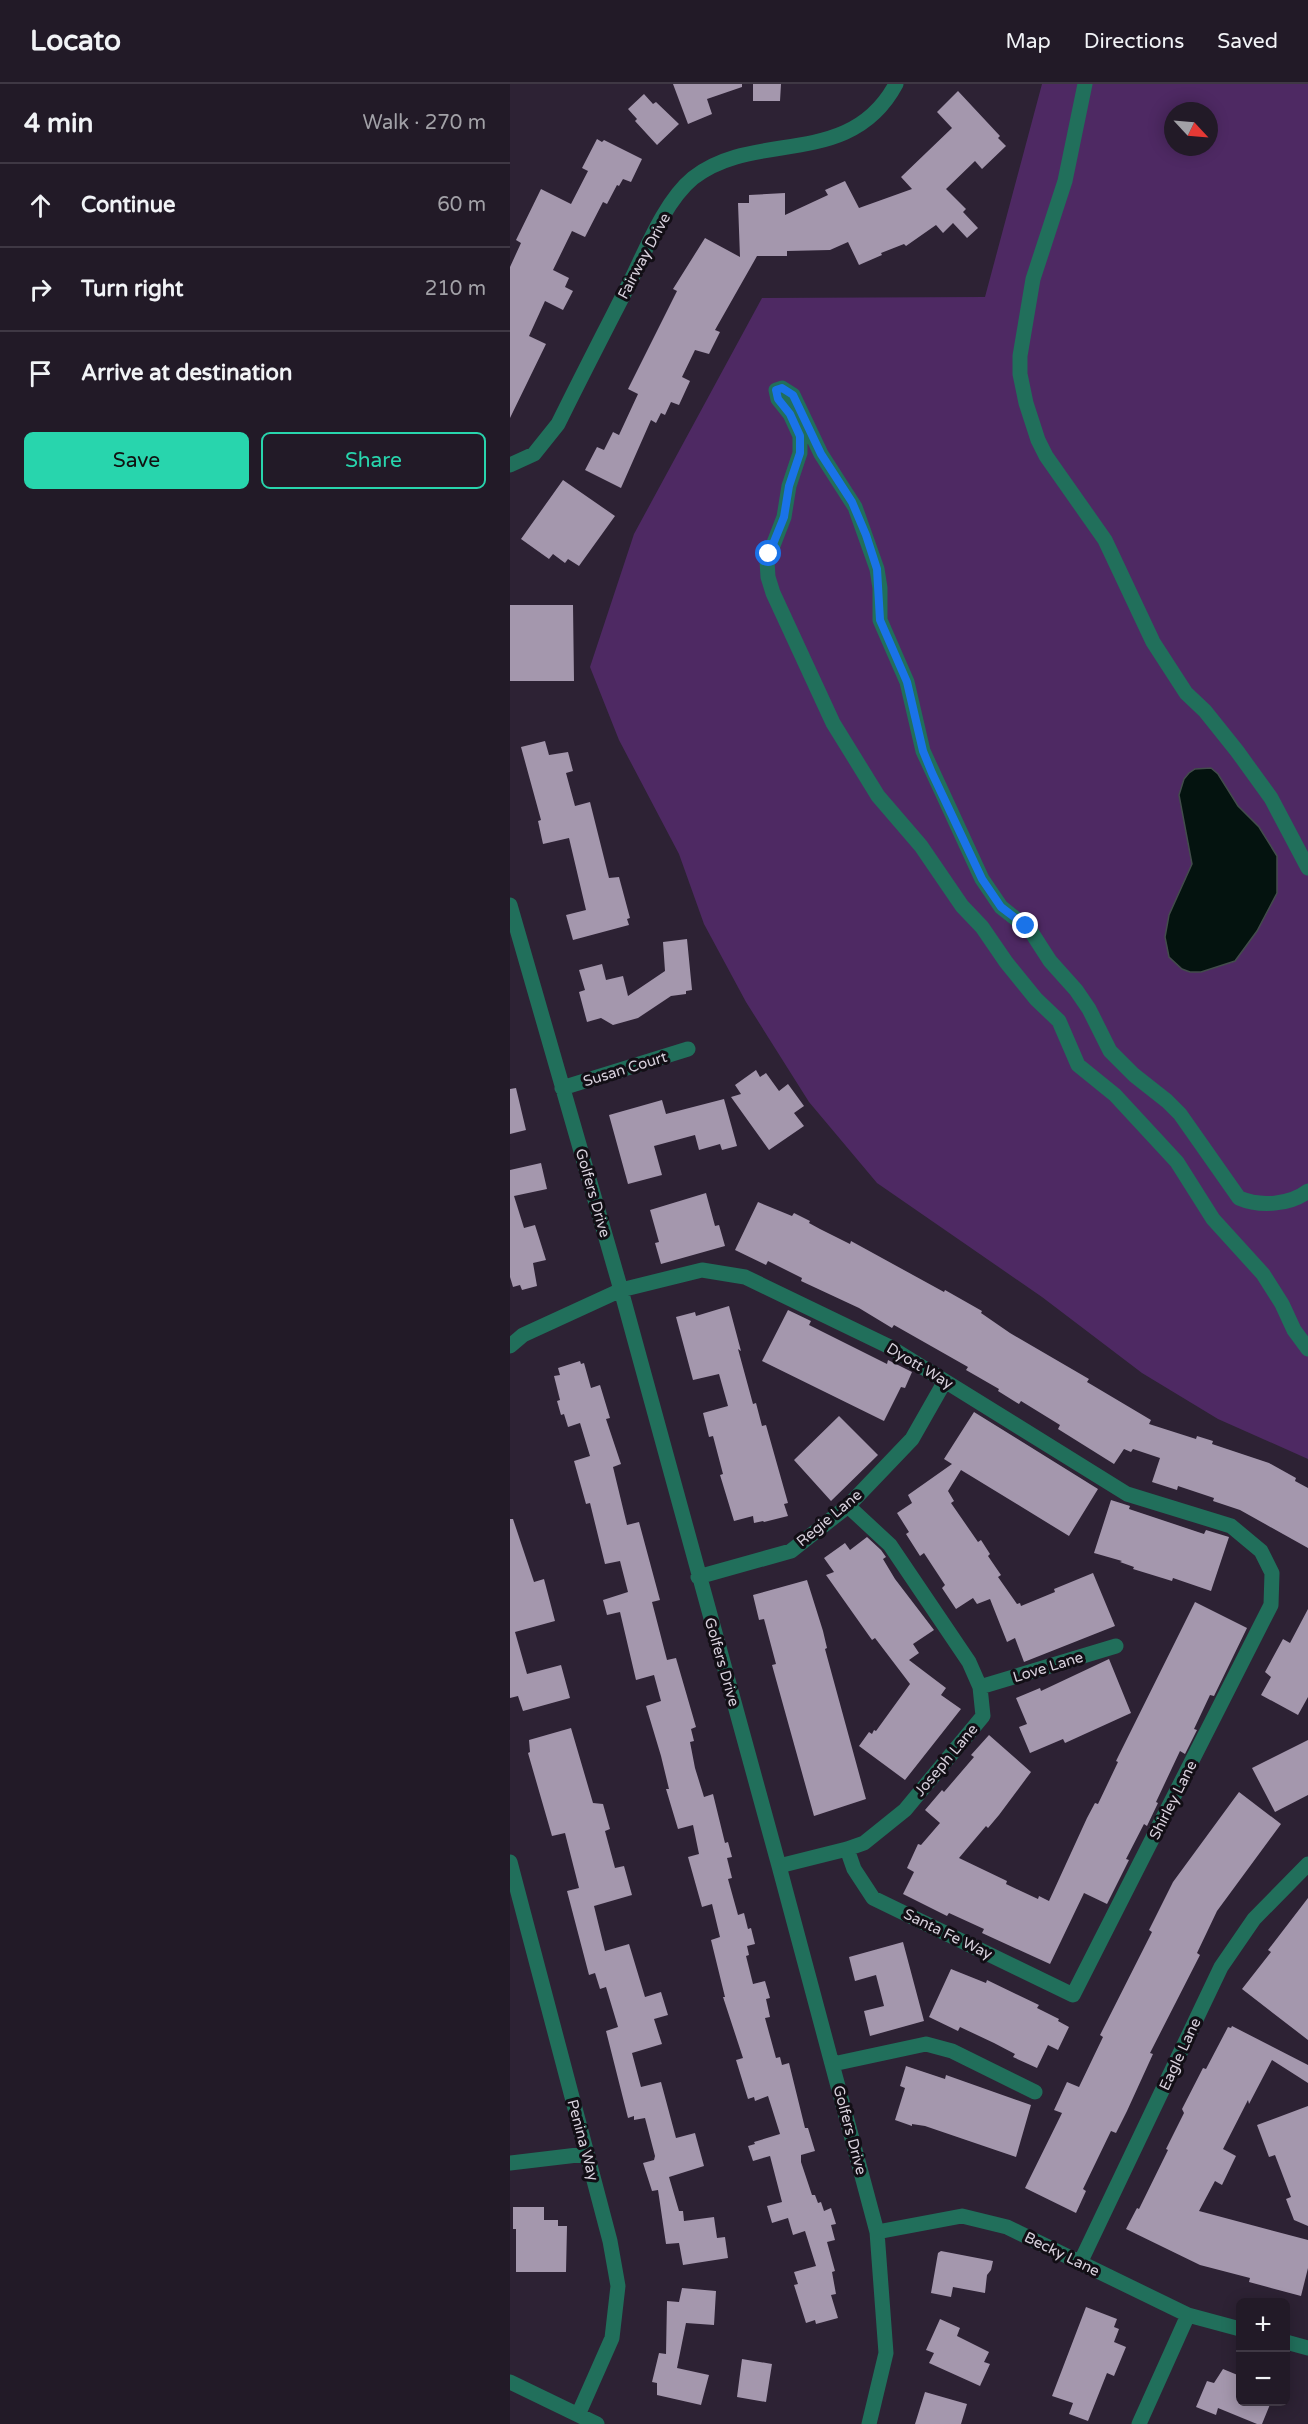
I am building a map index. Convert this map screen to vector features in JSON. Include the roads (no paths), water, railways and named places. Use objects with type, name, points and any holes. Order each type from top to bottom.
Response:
[{"type":"street","name":"Fairway Drive","points":[[510,465],[534,454],[558,424],[665,212],[693,178],[723,160],[828,140],[863,124],[892,93],[896,84]]},
{"type":"street","points":[[1085,84],[1065,181],[1033,279],[1020,356],[1021,382],[1026,403],[1038,440],[1046,456],[1105,540],[1153,642],[1186,693],[1205,711],[1237,750],[1271,798],[1308,868]]},
{"type":"street","points":[[1308,1191],[1286,1202],[1248,1202],[1239,1198],[1186,1122],[1167,1101],[1134,1075],[1110,1051],[1089,1009],[1076,990],[1050,960],[1030,930],[1001,907],[982,879],[923,751],[907,682],[880,620],[877,569],[855,507],[821,454],[793,395],[782,388],[776,390],[778,399],[790,414],[800,436],[800,453],[789,486],[784,517],[769,554],[768,577],[773,593],[840,738],[878,796],[921,846],[962,906],[982,927],[1006,963],[1036,999],[1059,1021],[1078,1065],[1114,1095],[1177,1162],[1213,1219],[1263,1274],[1282,1304],[1298,1337],[1308,1349]]},
{"type":"street","name":"Golfers Drive","points":[[510,905],[621,1290],[877,2232],[886,2353],[869,2424]]},
{"type":"street","name":"Susan Court","points":[[562,1088],[688,1049]]},
{"type":"street","name":"Dyott Way","points":[[510,1346],[523,1335],[621,1290],[702,1270],[745,1277],[890,1347],[1127,1494],[1231,1526],[1261,1551],[1272,1573],[1271,1605]]},
{"type":"street","name":"Regie Lane","points":[[698,1577],[791,1551],[848,1506],[912,1439],[945,1381]]},
{"type":"street","name":"Joseph Lane","points":[[779,1866],[864,1843],[905,1810],[983,1716],[980,1687],[969,1662],[890,1545],[848,1506]]},
{"type":"street","name":"Shirley Lane","points":[[1073,1995],[1271,1605]]},
{"type":"street","name":"Love Lane","points":[[980,1687],[1116,1646]]},
{"type":"street","name":"Santa Fe Way","points":[[847,1849],[854,1869],[873,1898],[1073,1995]]},
{"type":"street","name":"Penina Way","points":[[510,1862],[610,2241],[618,2286],[612,2338],[578,2415]]},
{"type":"street","name":"Eagle Lane","points":[[1080,2263],[1221,1966],[1254,1919],[1308,1864]]},
{"type":"street","points":[[832,2064],[926,2044],[952,2051],[1035,2092]]},
{"type":"street","points":[[510,2163],[586,2154]]},
{"type":"street","name":"Becky Lane","points":[[877,2232],[962,2216],[1007,2227],[1188,2315],[1236,2328]]},
{"type":"street","points":[[1139,2424],[1188,2315]]},
{"type":"street","points":[[1290,2343],[1308,2348]]},
{"type":"street","points":[[510,2382],[597,2424]]}]
